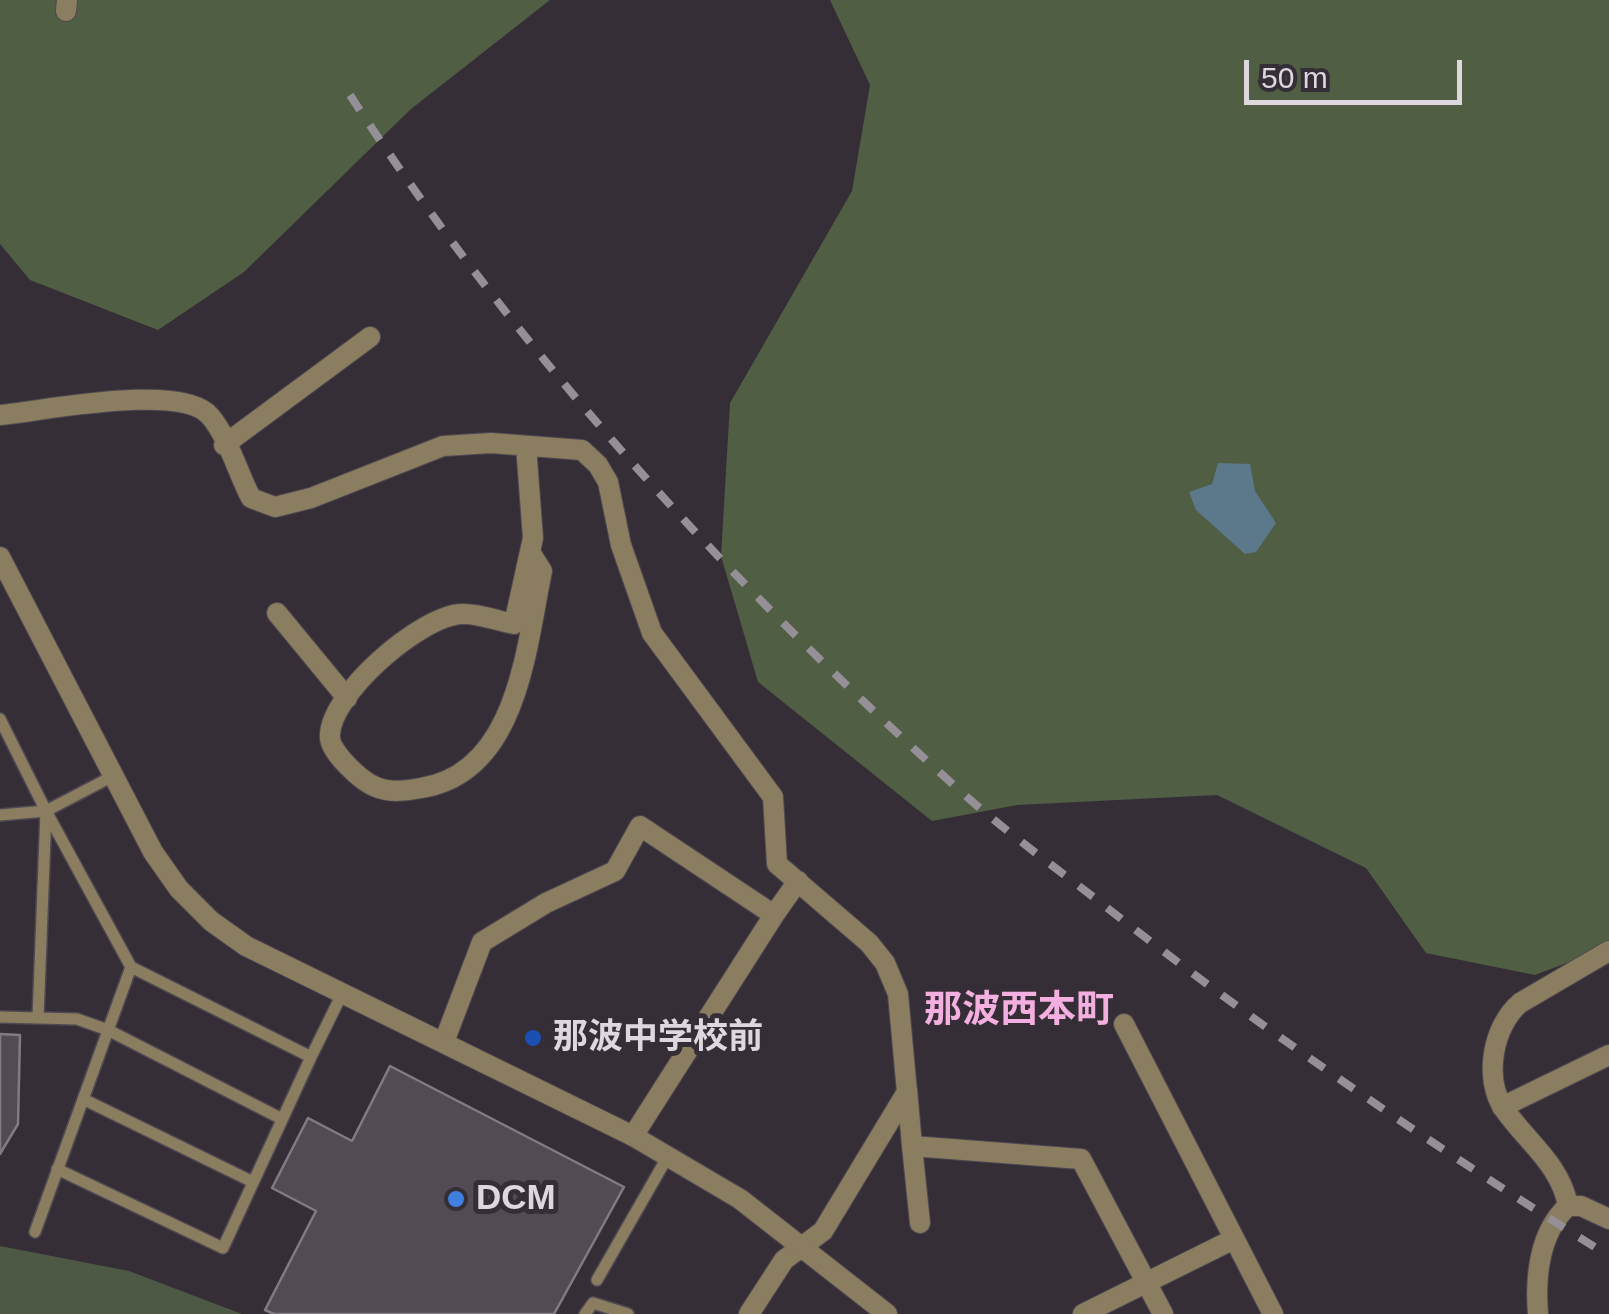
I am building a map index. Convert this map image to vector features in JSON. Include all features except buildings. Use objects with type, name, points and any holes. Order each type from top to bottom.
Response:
[{"type":"street","points":[[224,444],[370,338]]},
{"type":"street","points":[[0,415],[162,398],[193,403],[210,416],[251,498],[275,507],[311,498],[443,446],[582,450],[608,482],[621,545],[652,633],[773,797],[777,864],[869,943],[894,981],[920,1223]]},
{"type":"street","points":[[526,446],[533,538],[514,624],[461,614],[422,626],[380,660],[333,720],[330,737],[332,747],[367,783],[394,792],[433,786],[456,775],[501,731],[517,687],[542,571],[530,552]]},
{"type":"street","points":[[0,557],[153,852],[179,889],[212,922],[246,946],[668,1156],[740,1200],[804,1246],[887,1314]]},
{"type":"street","points":[[276,613],[348,698]]},
{"type":"street","points":[[444,1042],[482,942],[546,903],[616,871],[640,826],[774,915]]},
{"type":"street","points":[[633,1136],[798,881]]},
{"type":"street","points":[[1568,1206],[1555,1173],[1502,1107],[1493,1077],[1496,1040],[1508,1013],[1553,980],[1609,951]]},
{"type":"street","points":[[1124,1024],[1274,1314]]},
{"type":"street","points":[[1502,1107],[1609,1055]]},
{"type":"street","points":[[748,1314],[784,1260],[823,1231],[906,1086]]},
{"type":"street","points":[[912,1146],[1081,1158],[1162,1314]]},
{"type":"street","points":[[1538,1314],[1538,1266],[1560,1213],[1568,1206],[1581,1206],[1609,1219]]},
{"type":"street","points":[[1083,1314],[1234,1239]]},
{"type":"lane","points":[[0,721],[131,967],[311,1057]]},
{"type":"lane","points":[[0,816],[46,811],[113,776]]},
{"type":"lane","points":[[38,1018],[46,811]]},
{"type":"lane","points":[[35,1232],[131,967]]},
{"type":"lane","points":[[58,1170],[223,1248],[342,994]]},
{"type":"lane","points":[[0,1017],[77,1019],[108,1030],[282,1119]]},
{"type":"lane","points":[[83,1099],[253,1182]]},
{"type":"lane","points":[[597,1280],[668,1156]]},
{"type":"lane","points":[[585,1314],[593,1303],[628,1314]]},
{"type":"green space","points":[[0,0],[550,0],[411,109],[244,272],[158,330],[30,280],[0,244]]},
{"type":"green space","points":[[830,0],[1609,0],[1609,947],[1535,975],[1426,953],[1366,868],[1217,795],[1017,805],[932,821],[758,682],[721,556],[730,403],[852,191],[870,85]]},
{"type":"green space","points":[[0,1246],[129,1271],[242,1314],[0,1314]]},
{"type":"water","points":[[1218,463],[1250,464],[1255,491],[1276,523],[1256,552],[1245,554],[1196,510],[1189,492],[1212,484]]},
{"type":"railway","points":[[350,95],[416,192],[559,377],[715,553],[881,718],[998,823],[1220,994],[1412,1129],[1609,1256]]},
{"type":"place","name":"那波中学校前","points":[[533,1038]]},
{"type":"place","name":"DCM","points":[[456,1199]]},
{"type":"district","name":"那波西本町","points":[[1019,1012]]}]
